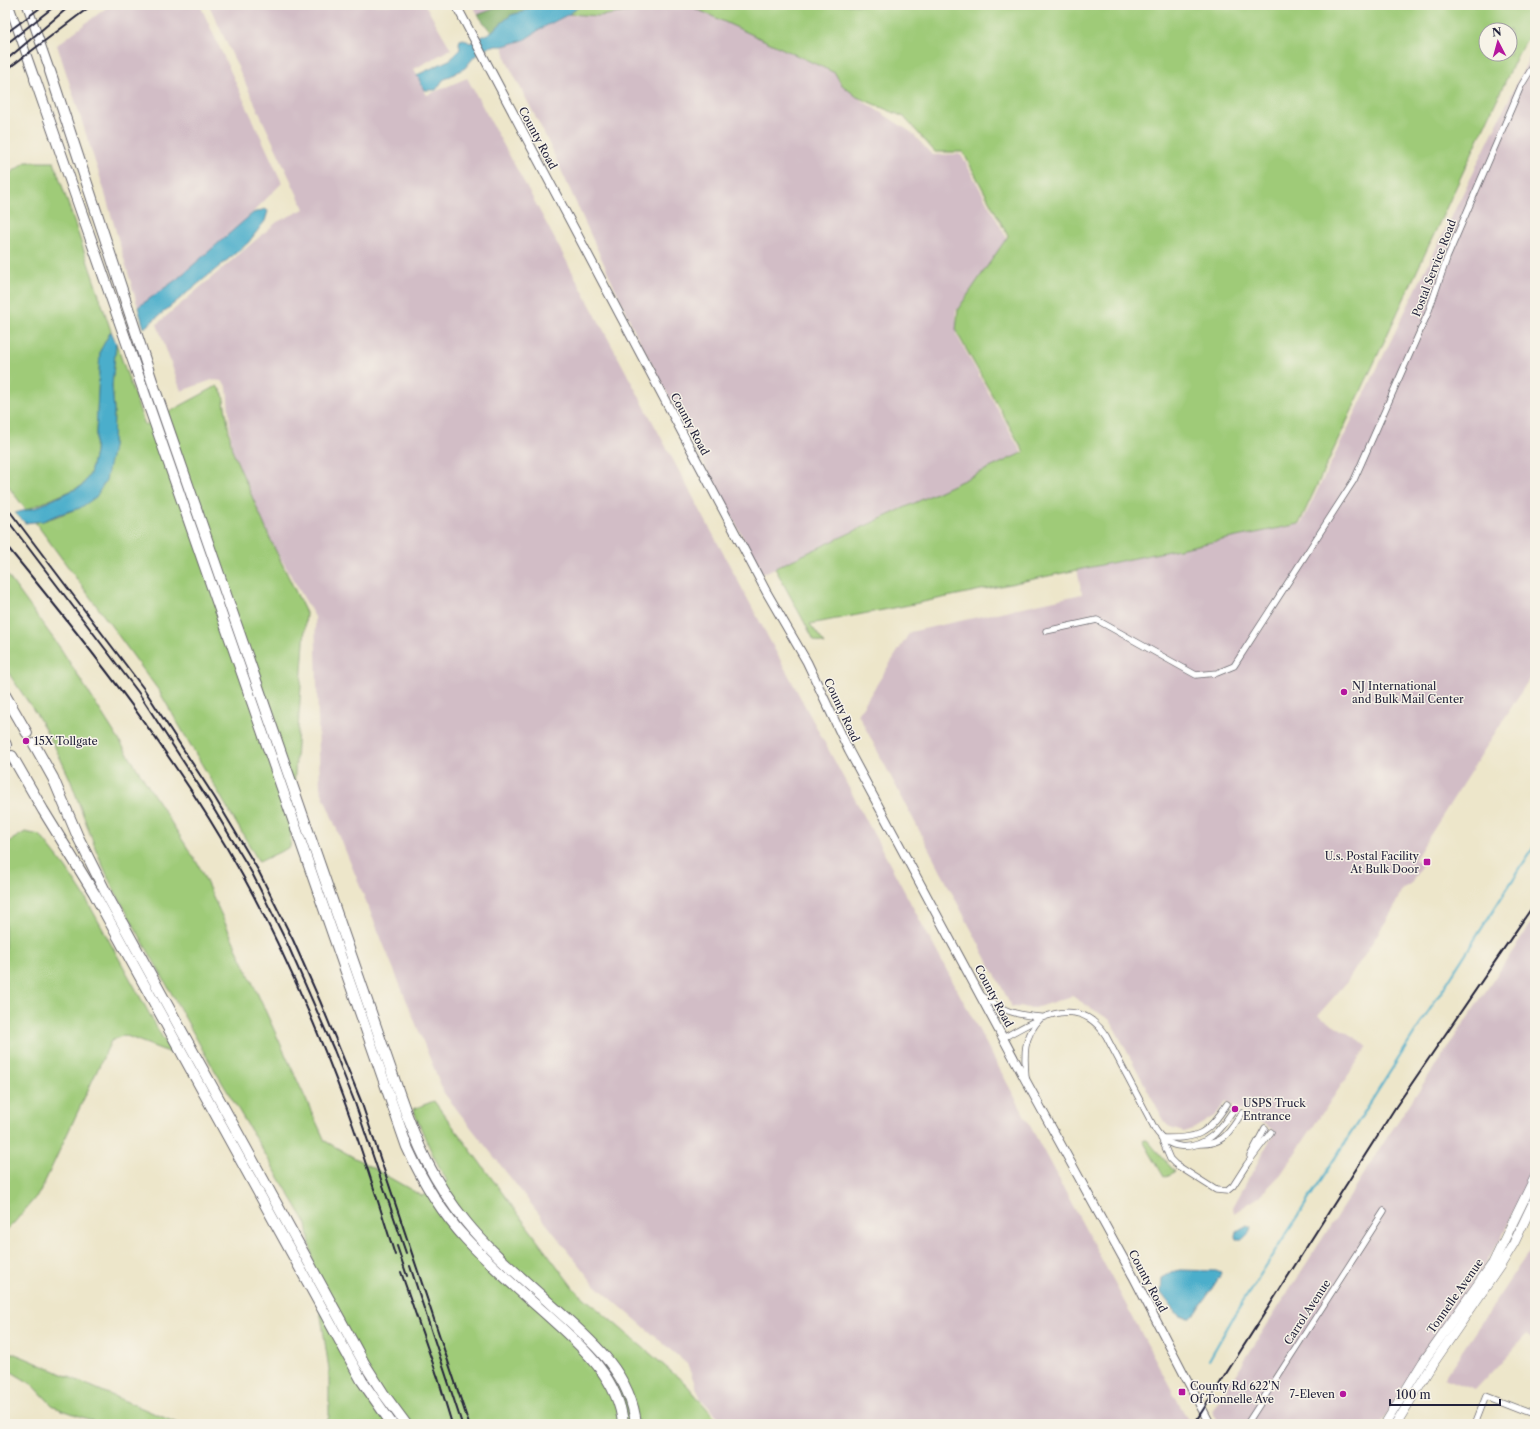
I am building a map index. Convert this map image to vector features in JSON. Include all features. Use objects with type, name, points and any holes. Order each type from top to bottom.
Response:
[{"type":"highway","points":[[50,71],[152,382],[417,1144],[434,1176],[455,1209],[483,1241],[588,1338],[604,1355],[619,1375],[627,1390],[633,1406],[636,1424]]},
{"type":"highway","points":[[35,79],[407,1147],[424,1182],[444,1212],[472,1245],[572,1338],[593,1360],[607,1380],[615,1395],[621,1412],[623,1424]]},
{"type":"highway","points":[[5,695],[27,733]]},
{"type":"highway","points":[[34,744],[55,782],[91,866],[368,1370],[406,1424]]},
{"type":"highway","points":[[12,756],[91,888],[362,1381],[392,1424]]},
{"type":"highway","name":"Tonnelle Avenue","points":[[1385,1424],[1423,1362],[1493,1263],[1535,1177]]},
{"type":"highway","name":"Tonnelle Avenue","points":[[1396,1424],[1430,1368],[1514,1244],[1535,1199]]},
{"type":"main road","points":[[9,5],[35,79]]},
{"type":"main road","points":[[27,5],[50,71]]},
{"type":"main road","name":"County Road","points":[[456,5],[763,586],[807,662],[849,751],[1026,1081],[1133,1276],[1210,1424]]},
{"type":"street","name":"Postal Service Road","points":[[1046,631],[1097,620],[1196,675],[1217,673],[1234,666],[1354,480],[1428,313],[1447,258],[1521,86],[1535,63]]},
{"type":"street","points":[[980,994],[993,1004],[1006,1011],[1041,1017]]},
{"type":"street","points":[[1003,1038],[1041,1017],[1053,1013],[1068,1012],[1083,1016],[1099,1026],[1106,1036],[1152,1125],[1161,1138],[1172,1162],[1202,1182],[1221,1192],[1227,1191],[1231,1188],[1271,1132]]},
{"type":"street","points":[[1026,1081],[1024,1053],[1026,1041],[1033,1026],[1041,1017]]},
{"type":"street","points":[[1161,1138],[1186,1137],[1201,1133],[1211,1127],[1227,1104]]},
{"type":"street","points":[[1197,1144],[1216,1132],[1234,1109]]},
{"type":"street","points":[[1161,1138],[1175,1146],[1212,1144],[1220,1141],[1228,1134],[1242,1113]]},
{"type":"street","points":[[1247,1164],[1265,1128]]},
{"type":"street","name":"Carrol Avenue","points":[[1246,1424],[1384,1211]]},
{"type":"street","points":[[1475,1424],[1486,1396],[1535,1415]]},
{"type":"shaded area","points":[[110,5],[200,5],[282,183],[237,228],[177,279],[138,307],[101,180],[57,45]]},
{"type":"shaded area","points":[[209,5],[425,5],[451,49],[414,69],[424,90],[427,95],[467,78],[1190,1424],[725,1424],[701,1399],[687,1364],[593,1283],[444,1093],[320,788],[315,617],[273,545],[232,450],[227,387],[222,381],[212,380],[181,391],[157,324],[277,222],[304,209]]},
{"type":"shaded area","points":[[473,5],[504,5],[478,15]]},
{"type":"shaded area","points":[[688,5],[835,73],[841,84],[861,100],[911,132],[932,155],[961,154],[1007,239],[956,311],[956,334],[1022,453],[762,574],[637,336],[545,135],[507,62],[503,46],[524,40],[542,28],[569,14],[599,16]]},
{"type":"shaded area","name":"NJ International and Bulk Mail Center","points":[[1535,46],[1535,670],[1415,859],[1422,864],[1411,884],[1402,889],[1393,910],[1347,982],[1318,1015],[1368,1046],[1281,1174],[1259,1197],[1234,1213],[1233,1207],[1275,1131],[1226,1101],[1216,1115],[1193,1129],[1184,1132],[1173,1129],[1167,1125],[1161,1115],[1110,1020],[1072,996],[1035,1008],[1012,1007],[858,714],[910,632],[1082,594],[1077,569],[1301,524]]},
{"type":"shaded area","points":[[1535,918],[1535,1167],[1502,1237],[1486,1264],[1420,1359],[1381,1424],[1219,1424],[1212,1411],[1388,1136]]},
{"type":"shaded area","points":[[1535,1241],[1535,1339],[1526,1335],[1475,1390],[1444,1378],[1532,1247]]},
{"type":"green space","points":[[504,5],[533,5],[523,12],[511,15],[491,32],[478,15]]},
{"type":"green space","points":[[581,5],[679,5],[599,16],[569,14]]},
{"type":"green space","points":[[688,5],[1535,5],[1535,27],[1518,54],[1518,22],[1478,22],[1478,62],[1514,62],[1299,524],[810,624],[825,644],[814,640],[775,568],[1024,452],[956,331],[958,309],[1008,236],[963,152],[935,152],[904,117],[857,97],[841,84],[835,73]]},
{"type":"green space","points":[[26,162],[54,162],[111,331],[100,351],[95,453],[90,474],[82,486],[26,510],[5,482],[5,177]]},
{"type":"green space","points":[[116,343],[145,425],[217,386],[223,394],[232,450],[273,545],[306,613],[290,847],[259,862],[159,691],[35,522],[52,518],[80,508],[113,447],[114,410],[112,386]]},
{"type":"green space","points":[[5,572],[61,649],[199,866],[325,1141],[422,1196],[447,1181],[428,1145],[413,1109],[434,1101],[574,1289],[686,1384],[720,1424],[325,1424],[329,1417],[329,1369],[307,1224],[205,1054],[111,884],[96,850],[70,779],[55,747],[37,715],[5,668]]},
{"type":"green space","points":[[25,832],[40,835],[66,868],[85,897],[171,1053],[124,1035],[111,1041],[40,1192],[13,1224],[5,1231],[5,844]]},
{"type":"green space","points":[[1147,1140],[1175,1172],[1164,1177],[1143,1141]]},
{"type":"green space","points":[[5,1350],[179,1424],[102,1424],[54,1407],[33,1385],[5,1368]]},
{"type":"water","points":[[533,5],[581,5],[569,14],[542,28],[524,40],[503,46],[492,46],[487,48],[475,56],[465,68],[443,80],[436,90],[424,90],[417,75],[451,59],[460,49],[460,40],[464,39],[470,43],[491,32],[511,15],[523,12]]},
{"type":"water","points":[[265,209],[268,211],[265,221],[248,243],[144,328],[138,307],[177,279],[253,213]]},
{"type":"water","points":[[111,331],[116,343],[112,386],[114,410],[113,447],[106,480],[96,497],[80,508],[43,521],[25,523],[15,513],[35,508],[82,486],[90,474],[95,453],[100,351]]},
{"type":"water","points":[[1247,1225],[1251,1227],[1249,1233],[1243,1239],[1237,1239],[1237,1231]]},
{"type":"water","points":[[1180,1270],[1216,1271],[1221,1273],[1196,1313],[1190,1317],[1179,1316],[1161,1293],[1162,1278]]},
{"type":"waterway","points":[[1209,1360],[1234,1316],[1535,845]]},
{"type":"railway","points":[[5,34],[44,5]]},
{"type":"railway","points":[[5,45],[56,5]]},
{"type":"railway","points":[[5,61],[71,5]]},
{"type":"railway","points":[[5,71],[92,5]]},
{"type":"railway","points":[[5,505],[144,689],[215,798],[258,870],[293,940],[361,1101],[469,1424]]},
{"type":"railway","points":[[5,517],[138,692],[209,801],[252,873],[287,943],[334,1050],[355,1103],[406,1253]]},
{"type":"railway","points":[[5,544],[70,624],[132,705],[191,790],[244,878],[286,961],[324,1048],[359,1143],[395,1255]]},
{"type":"railway","points":[[1194,1424],[1395,1108],[1535,903]]},
{"type":"railway","points":[[397,1246],[407,1276]]},
{"type":"railway","points":[[410,1266],[462,1424]]},
{"type":"railway","points":[[401,1272],[438,1378],[452,1424]]},
{"type":"place","name":"NJ International and Bulk Mail Center","points":[[1344,692]]},
{"type":"place","name":"15X Tollgate","points":[[26,741]]},
{"type":"place","name":"U.s. Postal Facility At Bulk Door","points":[[1427,862]]},
{"type":"place","name":"USPS Truck Entrance","points":[[1235,1109]]},
{"type":"place","name":"County Rd 622'N Of Tonnelle Ave","points":[[1182,1392]]},
{"type":"place","name":"7-Eleven","points":[[1343,1394]]}]
